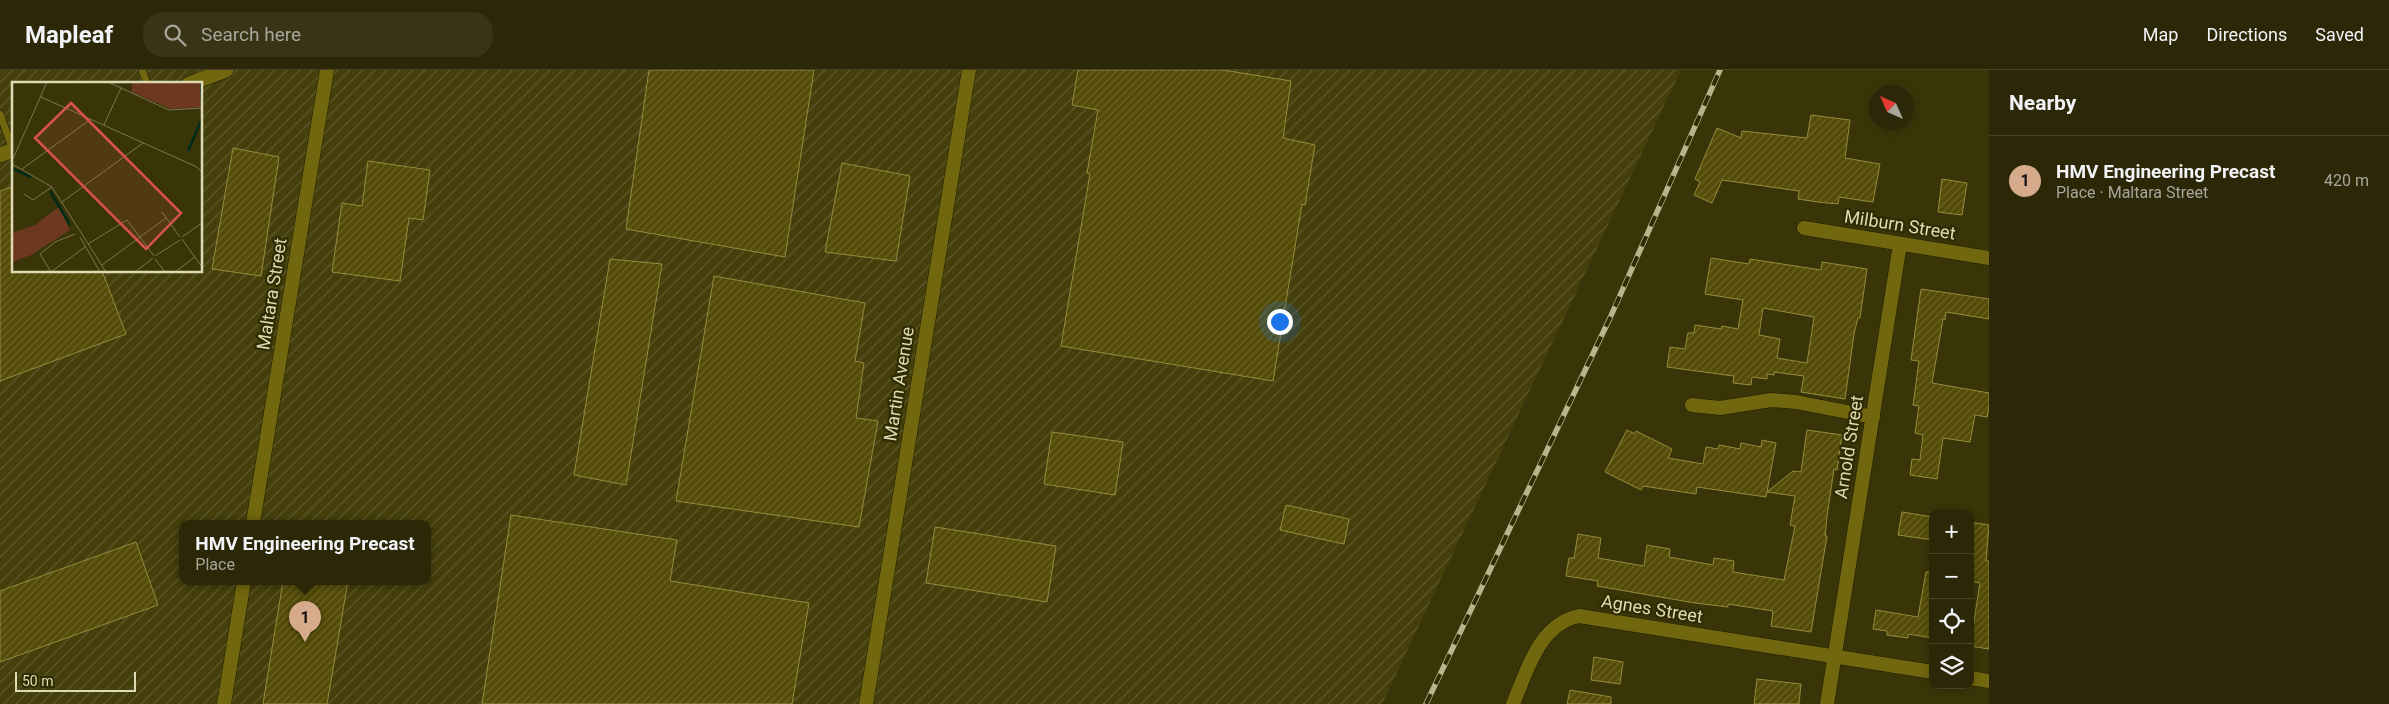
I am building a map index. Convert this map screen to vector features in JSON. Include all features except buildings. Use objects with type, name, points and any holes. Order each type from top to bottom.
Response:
[{"type":"street","points":[[194,82],[226,70]]},
{"type":"street","name":"Maltara Street","points":[[253,520],[327,70]]},
{"type":"street","name":"Martin Avenue","points":[[866,704],[969,70]]},
{"type":"street","name":"Milburn Street","points":[[1804,228],[1989,258]]},
{"type":"street","name":"Arnold Street","points":[[1827,704],[1900,244]]},
{"type":"street","points":[[1692,405],[1720,408],[1771,400],[1796,402],[1873,417]]},
{"type":"street","points":[[224,704],[243,585]]},
{"type":"street","name":"Agnes Street","points":[[1512,704],[1546,635],[1560,622],[1579,616],[1929,671]]},
{"type":"street","points":[[1974,679],[1989,681]]},
{"type":"lane","points":[[142,70],[146,82]]},
{"type":"lane","points":[[0,114],[9,152]]},
{"type":"shaded area","points":[[0,70],[1681,70],[1382,704],[0,704]]},
{"type":"railway","points":[[1426,704],[1610,318],[1720,70]]},
{"type":"place","name":"HMV Engineering Precast","points":[[305,642]]}]
